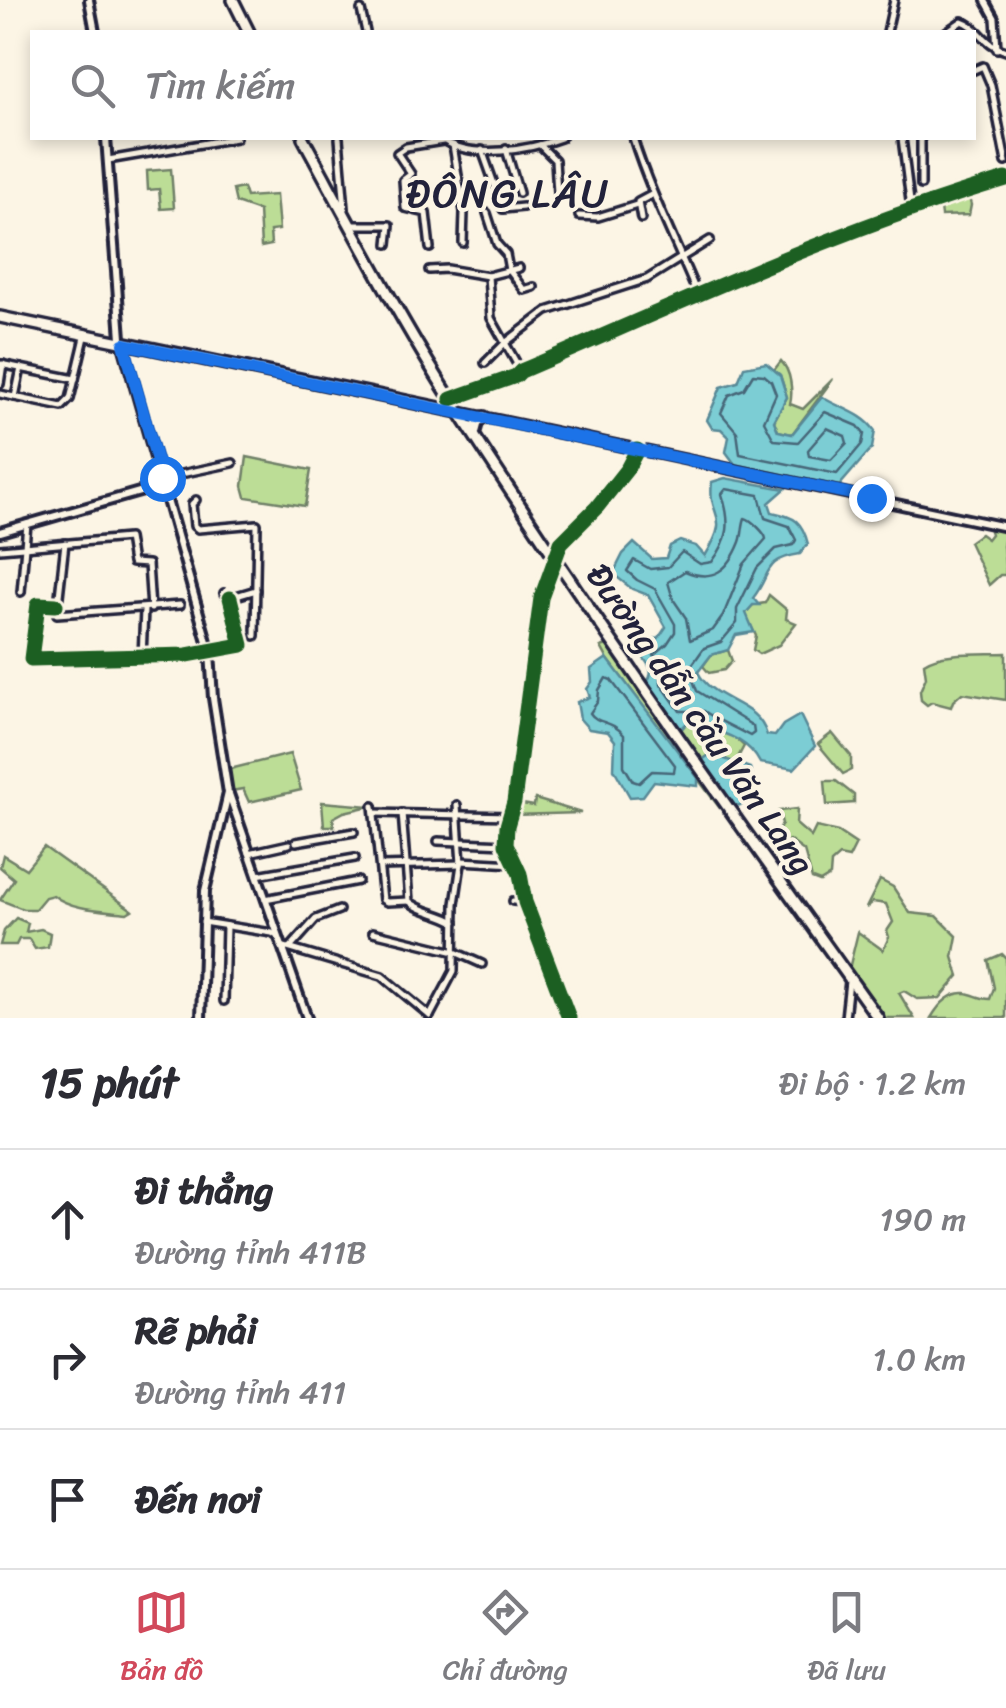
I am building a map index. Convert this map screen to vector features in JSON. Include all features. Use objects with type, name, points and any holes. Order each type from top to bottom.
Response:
[{"type":"main road","points":[[88,0],[95,30]]},
{"type":"main road","points":[[233,0],[248,30]]},
{"type":"main road","points":[[106,140],[124,344],[210,652],[228,793],[307,1018]]},
{"type":"main road","name":"Đường dẫn cầu Văn Lang","points":[[304,140],[451,400],[637,681],[878,1018]]},
{"type":"main road","points":[[0,317],[1006,527]]},
{"type":"main road","points":[[430,406],[441,398],[444,388]]},
{"type":"main road","points":[[474,434],[484,417]]},
{"type":"main road","points":[[0,532],[163,482]]},
{"type":"main road","points":[[201,1018],[206,892],[228,793]]},
{"type":"street","points":[[887,30],[894,0]]},
{"type":"street","points":[[985,0],[995,18],[998,49]]},
{"type":"street","points":[[360,10],[365,30]]},
{"type":"street","points":[[949,30],[962,20],[976,30]]},
{"type":"street","points":[[976,30],[989,46],[1006,52]]},
{"type":"street","points":[[976,69],[983,66],[991,84],[1006,162]]},
{"type":"street","points":[[108,160],[224,140]]},
{"type":"street","points":[[339,140],[347,221],[388,224],[388,244]]},
{"type":"street","points":[[430,248],[426,212],[404,208],[403,180],[411,174],[397,154],[406,147],[438,140]]},
{"type":"street","points":[[444,140],[482,150],[555,140]]},
{"type":"street","points":[[634,140],[698,296]]},
{"type":"street","points":[[902,140],[910,209]]},
{"type":"street","points":[[920,140],[921,185]]},
{"type":"street","points":[[453,145],[464,212],[462,244]]},
{"type":"street","points":[[540,145],[555,160],[558,193]]},
{"type":"street","points":[[506,148],[519,192]]},
{"type":"street","points":[[482,150],[503,208],[523,207]]},
{"type":"street","points":[[451,400],[910,209],[1006,178]]},
{"type":"street","points":[[579,216],[598,217],[637,205],[653,194]]},
{"type":"street","points":[[637,205],[641,218]]},
{"type":"street","points":[[487,213],[509,270],[524,290],[534,286]]},
{"type":"street","points":[[485,363],[547,311],[647,279],[710,240]]},
{"type":"street","points":[[505,259],[516,249]]},
{"type":"street","points":[[429,270],[488,276],[519,268]]},
{"type":"street","points":[[488,276],[491,318],[521,371]]},
{"type":"street","points":[[0,394],[62,407],[70,400],[86,334]]},
{"type":"street","points":[[0,384],[1,364],[75,378]]},
{"type":"street","points":[[15,397],[21,368]]},
{"type":"street","points":[[570,1018],[524,902],[506,844],[540,598],[566,536],[597,506],[637,450]]},
{"type":"street","points":[[163,482],[233,462]]},
{"type":"street","points":[[196,500],[192,504],[196,528],[256,522],[254,636]]},
{"type":"street","points":[[21,592],[26,524]]},
{"type":"street","points":[[0,550],[129,539],[132,562],[148,564],[142,657]]},
{"type":"street","points":[[65,543],[56,605],[59,615],[180,605]]},
{"type":"street","points":[[56,605],[38,604],[31,660],[210,652],[243,642],[227,595],[256,590]]},
{"type":"street","points":[[203,922],[272,933],[283,944],[382,976],[431,1017],[453,975],[461,862],[457,805]]},
{"type":"street","points":[[409,901],[384,901],[373,810],[511,816]]},
{"type":"street","points":[[402,813],[409,901],[455,922]]},
{"type":"street","points":[[249,852],[354,832]]},
{"type":"street","points":[[438,841],[506,844]]},
{"type":"street","points":[[257,875],[355,858]]},
{"type":"street","points":[[378,866],[515,864]]},
{"type":"street","points":[[265,900],[358,881]]},
{"type":"street","points":[[513,900],[524,902]]},
{"type":"street","points":[[283,944],[316,918],[339,910]]},
{"type":"street","points":[[224,1001],[226,926]]},
{"type":"street","points":[[373,932],[455,952],[482,964]]},
{"type":"street","points":[[845,1018],[850,978]]},
{"type":"green space","points":[[171,169],[174,208],[161,209],[159,189],[148,190],[147,171]]},
{"type":"green space","points":[[243,188],[246,197],[276,195],[279,230],[270,231],[271,245],[261,247],[259,211],[236,203],[233,190]]},
{"type":"green space","points":[[967,191],[969,215],[941,216],[940,208],[933,209],[933,202]]},
{"type":"green space","points":[[781,361],[790,381],[790,404],[803,409],[833,379],[792,434],[778,431],[774,421],[787,397],[780,375],[774,370]]},
{"type":"green space","points":[[247,457],[311,470],[305,506],[246,497],[243,486]]},
{"type":"green space","points":[[989,527],[1006,530],[1006,575],[1000,575],[989,585],[969,542],[980,534],[987,539],[991,534]]},
{"type":"green space","points":[[769,595],[787,610],[786,619],[796,623],[779,645],[759,654],[753,650],[756,636],[745,613],[753,605],[765,603]]},
{"type":"green space","points":[[607,645],[722,804],[719,807],[607,658],[601,647]]},
{"type":"green space","points":[[728,650],[732,661],[724,670],[709,673],[703,666],[711,655]]},
{"type":"green space","points":[[1006,653],[1006,700],[962,693],[951,707],[932,702],[927,705],[921,700],[926,677],[924,663],[931,659]]},
{"type":"green space","points":[[701,720],[708,729],[730,733],[744,746],[735,763],[711,754],[702,760],[681,729],[687,723]]},
{"type":"green space","points":[[832,733],[851,756],[851,770],[843,774],[818,744]]},
{"type":"green space","points":[[290,754],[301,790],[249,802],[243,789],[231,791],[226,770]]},
{"type":"green space","points":[[825,781],[836,781],[854,795],[854,803],[827,805]]},
{"type":"green space","points":[[535,799],[581,813],[513,815],[516,803],[534,806]]},
{"type":"green space","points":[[322,802],[370,806],[344,812],[333,818],[334,826],[324,826]]},
{"type":"green space","points":[[797,809],[796,824],[811,837],[816,827],[838,832],[856,844],[849,858],[839,856],[831,863],[830,876],[820,882],[812,879],[804,851],[775,836],[782,824],[779,811]]},
{"type":"green space","points":[[44,847],[132,910],[127,913],[88,908],[53,895],[45,897],[35,909],[0,900],[14,879],[0,867],[3,855],[26,869]]},
{"type":"green space","points":[[880,880],[893,887],[910,913],[937,916],[957,936],[953,957],[959,976],[940,998],[917,999],[904,991],[899,993],[914,1018],[883,1018],[849,969],[858,932],[883,950],[889,937],[887,931],[893,922],[886,904],[873,902],[866,908]]},
{"type":"green space","points":[[16,918],[28,923],[26,932],[41,929],[50,933],[48,947],[35,949],[29,939],[19,939],[16,945],[0,945],[4,931]]},
{"type":"green space","points":[[1002,954],[1006,958],[1006,1018],[931,1018],[954,995],[965,993],[990,999],[994,988],[988,960]]},
{"type":"water","points":[[766,363],[780,375],[787,397],[774,421],[778,431],[792,434],[822,397],[858,415],[875,431],[872,448],[839,486],[735,464],[726,452],[729,437],[721,429],[712,428],[707,420],[721,387],[738,382],[744,367]]},
{"type":"water","points":[[725,478],[785,489],[769,503],[772,512],[796,521],[808,544],[800,554],[779,560],[769,569],[753,598],[759,605],[753,605],[746,613],[754,632],[736,635],[728,650],[711,655],[698,672],[714,690],[754,715],[767,735],[775,736],[783,725],[800,715],[815,746],[794,769],[760,763],[745,745],[731,736],[708,730],[701,720],[687,723],[681,729],[647,682],[651,670],[639,652],[649,638],[658,639],[666,627],[648,595],[632,589],[613,574],[634,543],[652,559],[666,558],[670,546],[680,541],[696,546],[705,556],[718,523],[712,482]]},
{"type":"water","points":[[607,658],[698,778],[698,786],[654,781],[643,796],[630,797],[614,769],[615,741],[608,732],[589,729],[580,719],[577,702],[590,697],[587,689],[592,682],[591,669]]},
{"type":"water","points":[[711,754],[750,768],[760,802],[735,806],[702,760]]},
{"type":"cycle path","points":[[451,399],[516,376],[822,243],[1006,179]]},
{"type":"cycle path","points":[[569,1018],[506,844],[507,826],[514,802],[541,598],[561,543],[597,507],[637,450]]},
{"type":"cycle path","points":[[56,605],[38,604],[31,659],[187,655],[242,645],[230,598]]},
{"type":"district","name":"ĐÔNG LÂU","points":[[508,193]]},
{"type":"route","points":[[162,478],[124,344],[871,498]]}]
